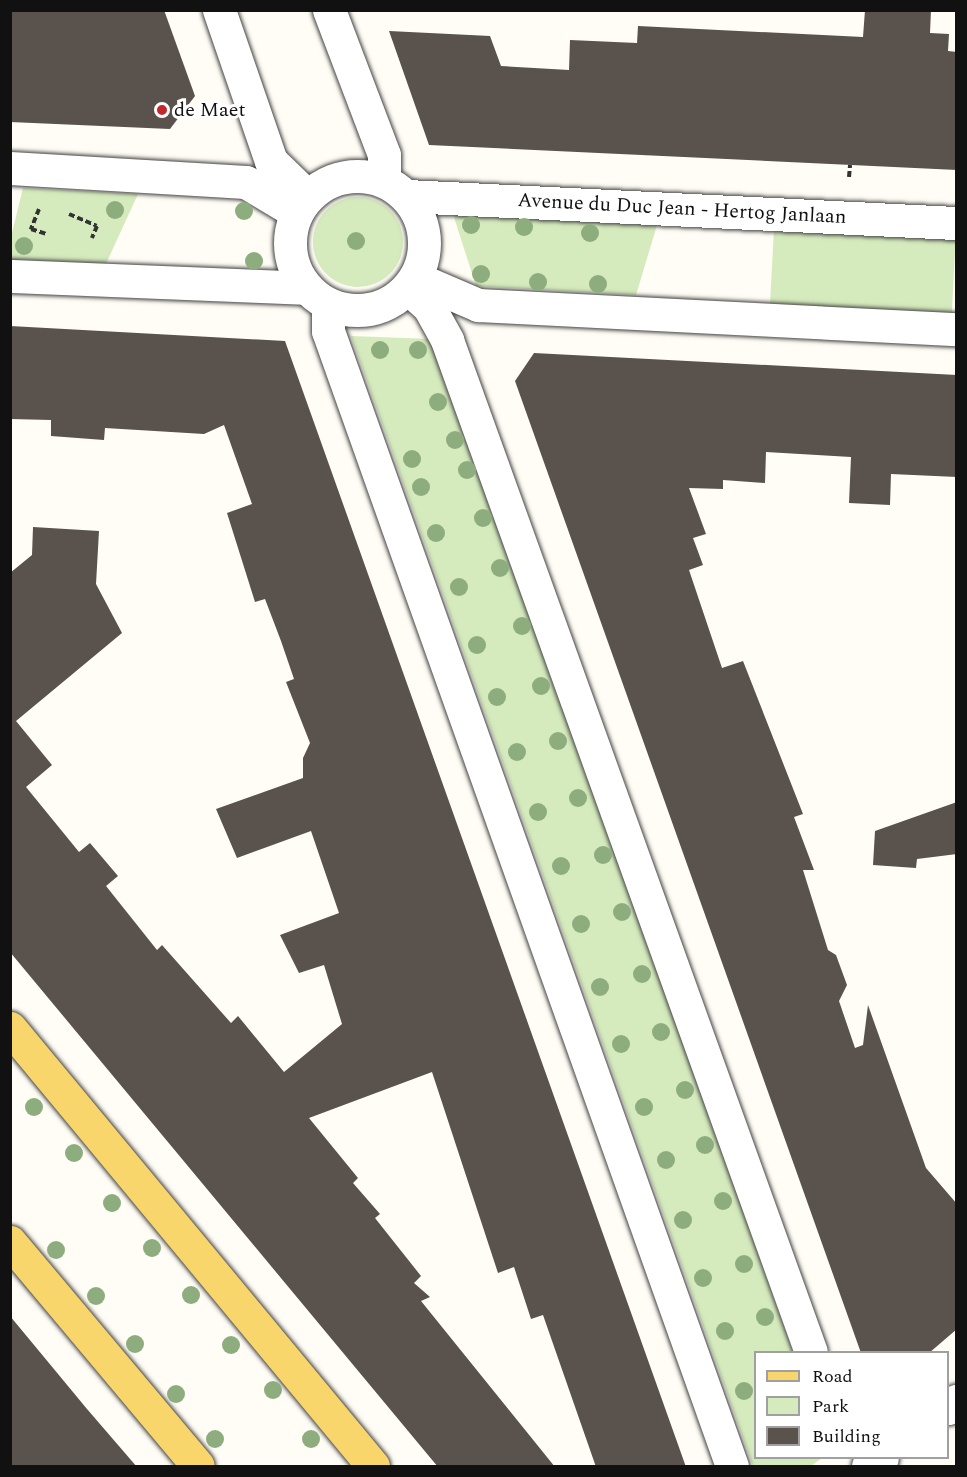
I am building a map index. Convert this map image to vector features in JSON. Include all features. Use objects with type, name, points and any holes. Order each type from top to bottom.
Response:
[{"type":"main road","points":[[10,1028],[373,1467]]},
{"type":"main road","points":[[10,1242],[198,1467]]},
{"type":"street","points":[[219,10],[271,161],[302,204]]},
{"type":"street","points":[[10,276],[317,296],[356,311],[384,305],[411,283],[424,250],[422,221],[395,188],[329,10]]},
{"type":"street","points":[[24,169],[246,182],[302,204]]},
{"type":"street","points":[[395,188],[357,175],[339,178],[302,204],[289,238],[293,265],[317,296],[732,1467]]},
{"type":"street","name":"Avenue du Duc Jean - Hertog Janlaan","points":[[395,188],[957,223]]},
{"type":"street","points":[[411,283],[478,305],[957,329]]},
{"type":"street","points":[[411,283],[429,307],[447,340],[810,1351]]},
{"type":"path","points":[[24,169],[34,201],[50,207]]},
{"type":"path","points":[[41,203],[31,229],[53,237]]},
{"type":"path","points":[[60,211],[97,226],[87,250],[97,254],[92,280]]},
{"type":"green space","points":[[23,188],[138,194],[105,266],[11,262],[11,237]]},
{"type":"green space","points":[[358,197],[375,201],[390,210],[399,225],[403,242],[399,259],[390,274],[375,283],[358,287],[341,283],[326,274],[317,259],[313,242],[317,225],[326,210],[341,201]]},
{"type":"green space","points":[[452,211],[658,222],[636,295],[476,286]]},
{"type":"green space","points":[[774,228],[956,238],[952,313],[770,304]]},
{"type":"green space","points":[[351,336],[432,339],[793,1351],[754,1351],[754,1459],[821,1459],[811,1466],[753,1466]]},
{"type":"building","points":[[10,10],[164,10],[195,96],[170,129],[10,122]]},
{"type":"building","points":[[865,10],[931,10],[930,33],[949,34],[948,51],[957,52],[957,170],[429,145],[389,31],[490,36],[501,66],[569,70],[570,40],[637,43],[638,26],[863,37]]},
{"type":"building","points":[[10,326],[285,341],[686,1467],[596,1467],[543,1315],[531,1319],[514,1267],[498,1273],[432,1072],[309,1118],[358,1178],[353,1183],[380,1214],[375,1218],[421,1276],[414,1283],[430,1297],[421,1301],[555,1467],[438,1467],[10,952],[10,573],[32,555],[33,527],[99,531],[96,584],[122,633],[16,721],[52,765],[26,787],[79,852],[90,843],[118,876],[106,886],[157,950],[162,945],[231,1023],[238,1016],[284,1072],[342,1024],[324,965],[299,973],[280,935],[339,913],[311,831],[237,858],[216,809],[303,778],[303,758],[310,743],[286,682],[294,679],[281,641],[265,599],[255,602],[227,513],[252,504],[224,425],[204,434],[105,428],[104,440],[51,436],[51,420],[10,419]]},
{"type":"building","points":[[534,353],[957,375],[957,477],[891,474],[890,505],[849,503],[851,457],[766,452],[765,483],[723,480],[723,489],[689,488],[706,534],[693,538],[703,565],[689,570],[722,668],[743,661],[803,814],[794,817],[814,870],[803,870],[828,950],[836,955],[847,985],[839,1001],[855,1048],[863,1045],[868,1005],[926,1168],[957,1204],[957,1329],[931,1351],[860,1351],[515,381]]},
{"type":"building","points":[[957,802],[957,854],[917,859],[916,868],[873,865],[875,831]]},
{"type":"building","points":[[10,1316],[87,1409],[137,1467],[10,1467]]},
{"type":"place","name":"de Maet","points":[[162,110]]}]
